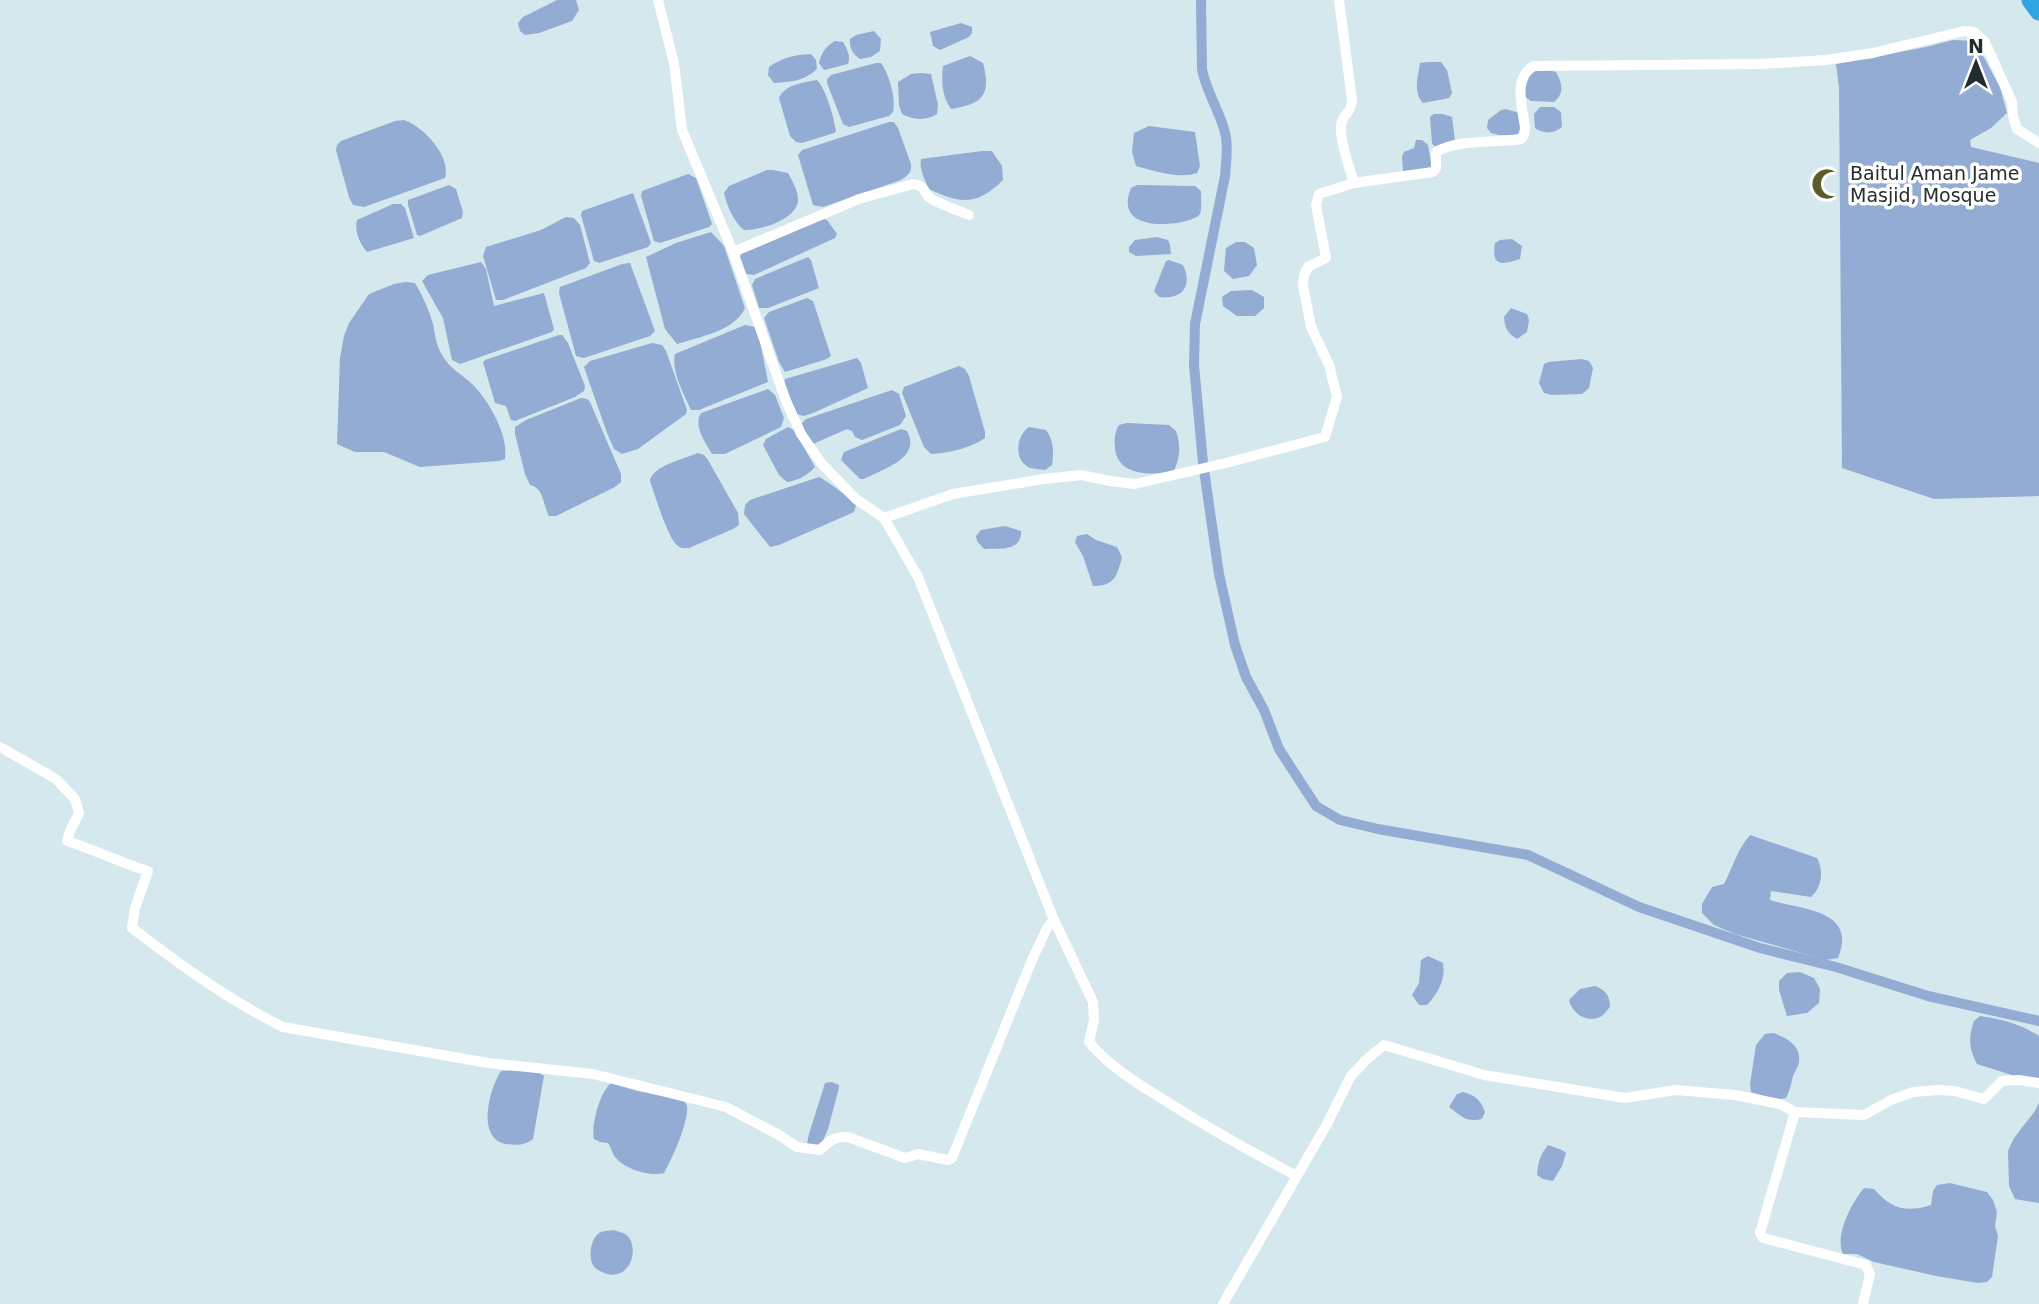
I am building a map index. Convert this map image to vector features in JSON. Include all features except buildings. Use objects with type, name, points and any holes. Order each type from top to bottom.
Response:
[{"type":"highway","points":[[2031,0],[2039,11]]},
{"type":"street","points":[[658,0],[674,63],[682,130],[733,252],[786,401],[801,434],[822,464],[856,499],[884,518],[918,577],[1054,919],[1093,1002],[1094,1020],[1089,1042],[1135,1082],[1297,1176]]},
{"type":"street","points":[[1339,0],[1352,100],[1350,111],[1342,120],[1341,132],[1354,183]]},
{"type":"street","points":[[884,518],[953,494],[1044,479],[1081,475],[1135,484],[1325,437],[1337,397],[1329,365],[1311,327],[1303,285],[1308,267],[1326,258],[1316,205],[1320,194],[1354,183],[1433,172],[1436,168],[1436,152],[1442,149],[1521,139],[1525,128],[1521,79],[1527,70],[1534,66],[1759,64],[1825,60],[1873,53],[1964,31],[1974,32],[1985,42],[2012,102],[2017,129],[2039,143]]},
{"type":"street","points":[[733,252],[859,199],[913,184],[920,184],[928,196],[969,215]]},
{"type":"street","points":[[0,747],[56,779],[75,799],[79,813],[69,831],[67,841],[148,871],[135,908],[132,928],[214,986],[273,1023],[283,1027],[488,1063],[605,1077],[726,1107],[797,1147],[812,1150],[820,1150],[831,1139],[848,1137],[905,1157],[918,1154],[948,1160],[951,1158],[1032,960],[1054,919]]},
{"type":"street","points":[[1223,1304],[1327,1124],[1351,1076],[1384,1045],[1484,1075],[1625,1098],[1676,1090],[1735,1095],[1780,1104],[1795,1112],[1864,1115],[1891,1100],[1913,1093],[1955,1091],[1984,1099],[2002,1081],[2039,1083]]},
{"type":"street","points":[[1795,1112],[1760,1233],[1763,1238],[1866,1265],[1870,1274],[1863,1304]]},
{"type":"water","points":[[557,0],[576,0],[579,10],[572,21],[539,33],[525,35],[520,31],[518,23],[523,17]]},
{"type":"water","points":[[961,23],[972,27],[969,37],[940,50],[933,46],[930,32]]},
{"type":"water","points":[[874,31],[881,39],[880,51],[871,57],[860,59],[852,50],[850,39]]},
{"type":"water","points":[[1953,40],[1975,41],[2000,87],[2007,113],[1991,128],[1970,140],[1971,147],[2039,163],[2039,496],[1934,499],[1842,468],[1839,87],[1836,64]]},
{"type":"water","points":[[835,41],[843,42],[849,55],[848,64],[824,70],[819,63],[821,56]]},
{"type":"water","points":[[811,54],[816,60],[817,69],[807,76],[774,83],[768,75],[769,67],[779,61]]},
{"type":"water","points":[[970,56],[983,63],[985,90],[978,100],[971,104],[951,109],[943,88],[943,66]]},
{"type":"water","points":[[1441,62],[1447,70],[1452,93],[1449,98],[1423,103],[1420,99],[1417,84],[1420,63]]},
{"type":"water","points":[[881,63],[889,80],[894,100],[893,112],[889,116],[849,127],[843,124],[827,79],[831,75]]},
{"type":"water","points":[[1538,70],[1556,72],[1558,76],[1561,91],[1554,102],[1531,101],[1524,96],[1530,73]]},
{"type":"water","points":[[911,74],[931,74],[938,105],[937,114],[928,118],[911,118],[902,114],[898,82]]},
{"type":"water","points":[[817,80],[826,97],[836,131],[802,143],[796,142],[790,136],[779,98],[790,87]]},
{"type":"water","points":[[1540,107],[1554,107],[1561,112],[1562,127],[1548,132],[1535,128],[1534,114]]},
{"type":"water","points":[[1506,109],[1519,113],[1519,132],[1517,135],[1491,133],[1487,128],[1488,120]]},
{"type":"water","points":[[1434,114],[1452,117],[1455,141],[1450,145],[1434,146],[1432,143],[1430,117]]},
{"type":"water","points":[[404,120],[420,129],[434,143],[444,161],[445,178],[364,207],[353,205],[336,150],[337,145],[341,141]]},
{"type":"water","points":[[894,122],[898,128],[911,164],[909,174],[901,180],[823,207],[813,205],[798,155],[802,150]]},
{"type":"water","points":[[1149,126],[1195,132],[1200,166],[1197,173],[1174,175],[1136,166],[1132,152],[1134,133]]},
{"type":"water","points":[[1416,140],[1422,140],[1428,145],[1432,169],[1403,171],[1402,156],[1404,152],[1414,148]]},
{"type":"water","points":[[992,151],[1002,166],[1003,180],[994,188],[968,200],[950,198],[929,189],[922,171],[921,159]]},
{"type":"water","points":[[767,170],[788,173],[797,193],[797,206],[777,222],[744,230],[731,213],[724,193],[729,186]]},
{"type":"water","points":[[688,174],[696,178],[712,224],[660,243],[654,241],[641,196],[642,191]]},
{"type":"water","points":[[449,185],[456,189],[463,212],[462,218],[417,235],[408,200]]},
{"type":"water","points":[[1137,185],[1195,186],[1201,191],[1200,214],[1195,218],[1171,224],[1143,221],[1132,215],[1128,204],[1131,188]]},
{"type":"water","points":[[633,193],[651,243],[648,247],[599,263],[594,261],[582,211]]},
{"type":"water","points":[[393,204],[401,204],[405,208],[414,238],[367,252],[358,237],[357,220]]},
{"type":"water","points":[[566,217],[574,218],[580,225],[590,263],[586,268],[503,300],[496,300],[483,256],[486,247],[541,230]]},
{"type":"water","points":[[823,219],[827,220],[837,234],[835,238],[754,275],[746,274],[741,254]]},
{"type":"water","points":[[711,232],[724,246],[745,308],[740,316],[725,328],[677,344],[665,329],[646,257],[676,243]]},
{"type":"water","points":[[1157,237],[1168,240],[1171,254],[1136,256],[1129,252],[1129,247],[1135,240]]},
{"type":"water","points":[[1512,239],[1522,246],[1520,259],[1499,262],[1495,256],[1495,243]]},
{"type":"water","points":[[1236,242],[1245,242],[1254,248],[1257,265],[1249,276],[1233,279],[1224,271],[1226,248]]},
{"type":"water","points":[[808,257],[819,288],[768,308],[759,308],[752,285],[755,279]]},
{"type":"water","points":[[1166,261],[1183,265],[1186,285],[1179,294],[1159,297],[1154,291]]},
{"type":"water","points":[[481,262],[486,269],[494,306],[544,293],[554,329],[552,332],[460,364],[452,360],[443,318],[422,281],[428,275]]},
{"type":"water","points":[[630,263],[655,331],[650,336],[584,358],[576,356],[559,293],[560,287]]},
{"type":"water","points":[[406,282],[415,283],[426,303],[438,347],[445,360],[473,385],[491,409],[504,440],[505,459],[420,467],[384,452],[355,452],[337,444],[340,358],[349,323],[369,294]]},
{"type":"water","points":[[1252,290],[1264,297],[1264,308],[1255,316],[1237,316],[1223,306],[1222,297],[1231,291]]},
{"type":"water","points":[[807,298],[813,301],[831,356],[785,372],[764,318],[769,312]]},
{"type":"water","points":[[1511,308],[1527,314],[1529,320],[1527,332],[1517,339],[1505,324],[1504,317]]},
{"type":"water","points":[[745,325],[755,327],[758,331],[768,382],[699,410],[691,410],[676,375],[675,354]]},
{"type":"water","points":[[559,335],[568,343],[585,386],[584,391],[515,421],[511,420],[506,406],[495,403],[483,362]]},
{"type":"water","points":[[652,343],[662,345],[666,351],[687,410],[686,414],[638,449],[622,454],[614,449],[607,433],[584,367],[590,361]]},
{"type":"water","points":[[857,358],[868,388],[811,414],[797,414],[784,383],[785,379]]},
{"type":"water","points":[[1582,359],[1589,361],[1593,368],[1589,388],[1582,394],[1544,393],[1539,383],[1544,364]]},
{"type":"water","points":[[959,366],[965,369],[969,376],[985,438],[973,445],[931,454],[924,447],[902,393],[904,387]]},
{"type":"water","points":[[768,389],[775,395],[784,418],[781,427],[725,454],[712,454],[699,428],[701,413]]},
{"type":"water","points":[[892,390],[899,394],[906,416],[900,425],[862,440],[847,429],[813,444],[803,429],[802,423],[806,419]]},
{"type":"water","points":[[581,398],[590,402],[621,474],[621,482],[556,516],[549,516],[541,493],[530,485],[525,474],[515,427]]},
{"type":"water","points":[[1119,425],[1169,425],[1176,431],[1179,451],[1174,471],[1137,472],[1122,464],[1117,457],[1115,435]]},
{"type":"water","points":[[788,427],[794,430],[815,467],[802,477],[787,482],[779,475],[763,445],[766,439]]},
{"type":"water","points":[[1029,427],[1046,430],[1051,438],[1052,465],[1045,470],[1028,467],[1020,458],[1019,441]]},
{"type":"water","points":[[901,429],[907,431],[909,448],[905,455],[890,467],[860,479],[841,460],[844,452]]},
{"type":"water","points":[[698,453],[708,460],[738,513],[739,525],[689,548],[682,548],[670,535],[650,481],[662,467]]},
{"type":"water","points":[[819,477],[856,505],[854,512],[770,547],[744,514],[745,505],[750,500]]},
{"type":"water","points":[[1005,526],[1021,531],[1018,543],[1014,546],[984,549],[977,541],[976,536],[981,530]]},
{"type":"water","points":[[1087,534],[1117,547],[1122,557],[1111,582],[1093,586],[1083,556],[1075,542],[1077,536]]},
{"type":"water","points":[[1750,835],[1817,858],[1821,879],[1818,889],[1811,897],[1771,891],[1770,900],[1823,914],[1833,921],[1840,930],[1842,942],[1838,958],[1826,960],[1735,934],[1714,925],[1702,913],[1702,904],[1712,887],[1724,884],[1738,853]]},
{"type":"water","points":[[1428,956],[1443,963],[1443,975],[1438,991],[1427,1005],[1419,1005],[1412,995],[1419,983],[1421,960]]},
{"type":"water","points":[[1800,972],[1814,978],[1820,989],[1819,1003],[1807,1013],[1787,1016],[1779,981],[1787,973]]},
{"type":"water","points":[[1595,986],[1606,993],[1610,1007],[1602,1016],[1586,1018],[1573,1010],[1569,1000],[1580,989]]},
{"type":"water","points":[[1980,1016],[2011,1023],[2039,1036],[2039,1079],[2018,1077],[1977,1064],[1970,1038],[1974,1021]]},
{"type":"water","points":[[1774,1033],[1792,1043],[1799,1055],[1786,1098],[1777,1100],[1751,1092],[1750,1084],[1756,1045],[1765,1034]]},
{"type":"water","points":[[536,1070],[544,1076],[533,1139],[517,1145],[497,1140],[491,1133],[488,1112],[492,1089],[501,1071]]},
{"type":"water","points":[[611,1083],[684,1100],[687,1108],[684,1126],[664,1173],[652,1174],[631,1169],[613,1155],[608,1143],[594,1139],[597,1109],[603,1093]]},
{"type":"water","points":[[825,1083],[839,1085],[839,1088],[828,1129],[821,1145],[810,1145],[807,1143],[809,1134]]},
{"type":"water","points":[[1463,1092],[1479,1101],[1485,1112],[1482,1119],[1467,1119],[1449,1107],[1457,1094]]},
{"type":"water","points":[[2039,1103],[2039,1203],[2015,1199],[2009,1186],[2008,1151]]},
{"type":"water","points":[[1548,1145],[1566,1153],[1553,1181],[1537,1175],[1540,1159]]},
{"type":"water","points":[[1950,1183],[1987,1192],[1993,1200],[1997,1212],[1995,1226],[1998,1236],[1992,1277],[1987,1282],[1936,1276],[1874,1262],[1857,1254],[1843,1254],[1843,1229],[1854,1202],[1864,1188],[1874,1189],[1900,1208],[1914,1209],[1931,1205],[1933,1191],[1937,1185]]},
{"type":"water","points":[[614,1230],[630,1239],[633,1252],[623,1272],[607,1274],[593,1265],[591,1248],[598,1234]]},
{"type":"waterway","points":[[1201,0],[1202,69],[1224,128],[1227,147],[1225,176],[1195,324],[1194,365],[1203,463],[1219,574],[1235,645],[1246,677],[1264,710],[1279,749],[1316,806],[1340,820],[1378,829],[1528,855],[1639,907],[1760,948],[1836,967],[1928,996],[2039,1021]]},
{"type":"place","name":"Baitul Aman Jame Masjid, Mosque","points":[[1827,184]]}]
